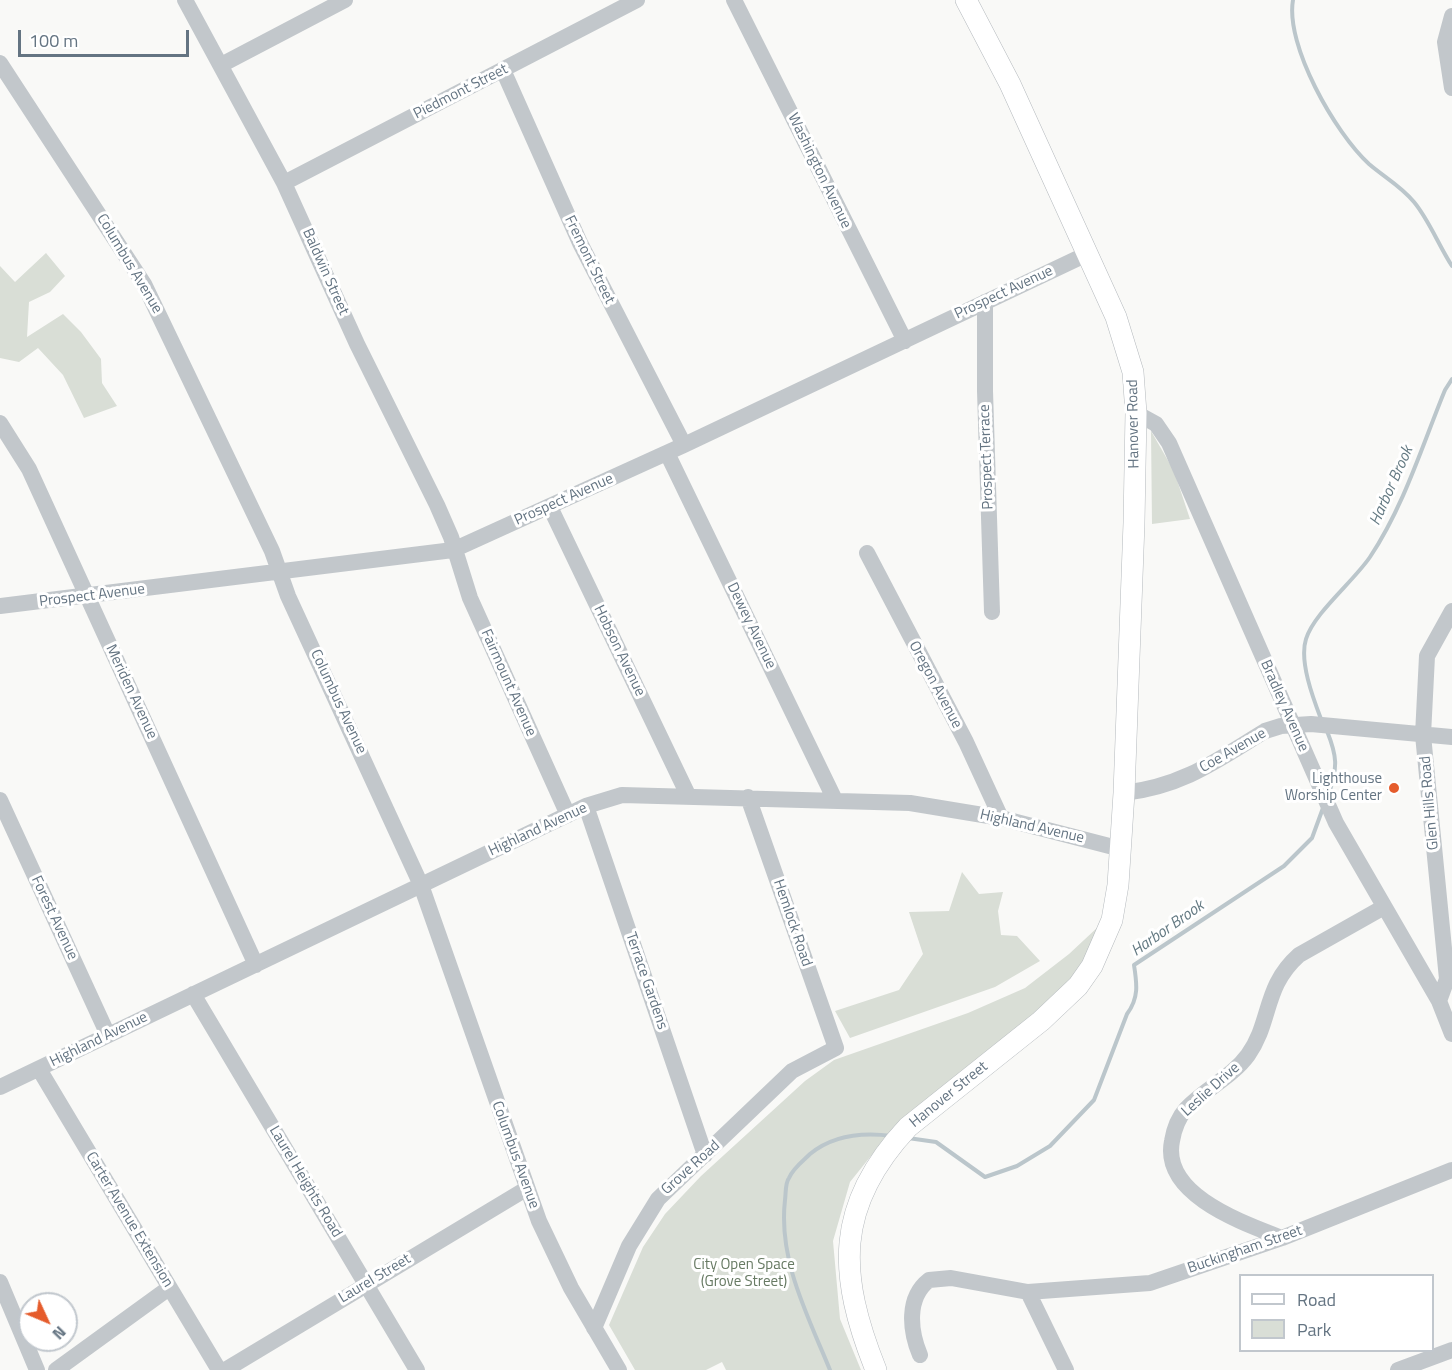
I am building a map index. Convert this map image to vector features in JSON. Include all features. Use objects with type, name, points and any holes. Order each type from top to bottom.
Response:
[{"type":"main road","name":"Hanover Road","points":[[966,0],[1010,84],[1116,317],[1130,355],[1136,413],[1121,849]]},
{"type":"main road","name":"Hanover Street","points":[[876,1370],[857,1319],[849,1274],[851,1230],[857,1207],[879,1163],[908,1127],[1041,1021],[1078,986],[1092,966],[1112,920],[1121,849]]},
{"type":"street","name":"Baldwin Street","points":[[185,0],[284,183],[327,272],[357,344],[437,505],[451,537],[453,550]]},
{"type":"street","points":[[221,65],[345,0]]},
{"type":"street","name":"Piedmont Street","points":[[284,183],[637,0]]},
{"type":"street","name":"Washington Avenue","points":[[734,0],[904,341]]},
{"type":"street","points":[[1452,16],[1445,42],[1452,87]]},
{"type":"street","name":"Columbus Avenue","points":[[0,63],[144,284],[280,572],[288,596],[421,885],[526,1189],[553,1252],[619,1370]]},
{"type":"street","name":"Fremont Street","points":[[503,70],[580,243],[684,446]]},
{"type":"street","name":"Prospect Avenue","points":[[0,606],[453,550],[684,446],[1087,254]]},
{"type":"street","name":"Prospect Terrace","points":[[986,302],[985,392],[992,612]]},
{"type":"street","name":"Bradley Avenue","points":[[1136,413],[1156,424],[1168,443],[1303,749],[1351,851],[1384,907],[1446,998],[1452,1034]]},
{"type":"street","name":"Meriden Avenue","points":[[0,423],[29,470],[256,965]]},
{"type":"street","name":"Dewey Avenue","points":[[668,453],[835,800]]},
{"type":"street","name":"Hobson Avenue","points":[[550,507],[688,795]]},
{"type":"street","name":"Fairmount Avenue","points":[[453,550],[470,598],[568,815]]},
{"type":"street","name":"Oregon Avenue","points":[[867,554],[966,742],[1001,819]]},
{"type":"street","name":"Glen Hills Road","points":[[1446,998],[1447,979],[1424,735],[1427,656],[1452,611]]},
{"type":"street","name":"Coe Avenue","points":[[1124,793],[1152,790],[1177,782],[1265,731],[1292,724],[1452,737]]},
{"type":"street","name":"Highland Avenue","points":[[0,1087],[586,806],[622,795],[688,795],[920,804],[1001,819],[1121,849]]},
{"type":"street","name":"Hemlock Road","points":[[748,797],[836,1048]]},
{"type":"street","name":"Forest Avenue","points":[[0,800],[108,1035]]},
{"type":"street","name":"Terrace Gardens","points":[[586,806],[705,1155]]},
{"type":"street","name":"Leslie Drive","points":[[1282,1238],[1225,1214],[1187,1188],[1178,1177],[1173,1165],[1170,1152],[1173,1134],[1186,1109],[1243,1062],[1251,1050],[1279,976],[1288,964],[1299,955],[1384,907]]},
{"type":"street","name":"Laurel Heights Road","points":[[193,994],[417,1370]]},
{"type":"street","name":"Grove Road","points":[[594,1328],[642,1221],[658,1199],[792,1071],[836,1048]]},
{"type":"street","name":"Carter Avenue Extension","points":[[39,1069],[219,1370]]},
{"type":"street","name":"Buckingham Street","points":[[920,1355],[912,1334],[913,1310],[918,1292],[930,1280],[951,1278],[1028,1292],[1150,1283],[1282,1238],[1452,1170]]},
{"type":"street","name":"Laurel Street","points":[[225,1370],[526,1189]]},
{"type":"street","points":[[0,1282],[5,1313],[37,1370]]},
{"type":"street","points":[[56,1370],[169,1288]]},
{"type":"street","points":[[1028,1292],[1066,1370]]},
{"type":"street","points":[[1398,1370],[1452,1350]]},
{"type":"green space","points":[[46,253],[65,276],[50,292],[29,302],[27,337],[63,314],[81,332],[101,359],[102,383],[117,406],[84,418],[63,375],[38,348],[19,362],[0,358],[0,266],[15,282]]},
{"type":"green space","points":[[1151,431],[1174,471],[1190,519],[1152,524]]},
{"type":"green space","points":[[962,872],[979,894],[1003,892],[998,911],[1001,935],[1017,936],[1040,961],[995,987],[850,1038],[835,1011],[899,990],[923,954],[909,912],[949,911]]},
{"type":"green space","name":"City Open Space (Grove Street)","points":[[1099,926],[1106,927],[1059,999],[895,1126],[850,1182],[833,1241],[840,1319],[861,1370],[726,1370],[722,1362],[706,1370],[635,1370],[609,1325],[643,1247],[665,1214],[701,1176],[805,1081],[834,1060],[968,1013],[1025,988],[1069,954]]},
{"type":"waterway","name":"Harbor Brook","points":[[1293,0],[1293,19],[1297,40],[1315,87],[1328,110],[1342,132],[1369,164],[1398,186],[1414,202],[1452,266]]},
{"type":"waterway","name":"Harbor Brook","points":[[1321,719],[1311,690],[1304,658],[1306,639],[1310,629],[1325,608],[1363,567],[1382,537],[1403,497],[1445,390],[1452,379]]},
{"type":"waterway","name":"Harbor Brook","points":[[1327,731],[1335,762],[1329,793]]},
{"type":"waterway","name":"Harbor Brook","points":[[908,1138],[936,1142],[985,1177],[1017,1166],[1050,1146],[1094,1100],[1127,1014],[1134,1002],[1136,985],[1134,965],[1284,866],[1312,838],[1323,808]]},
{"type":"waterway","name":"Harbor Brook","points":[[830,1370],[804,1308],[790,1266],[784,1222],[787,1183],[798,1165],[828,1143],[848,1136],[870,1134],[892,1136]]},
{"type":"place","name":"Lighthouse Worship Center","points":[[1394,788]]}]
